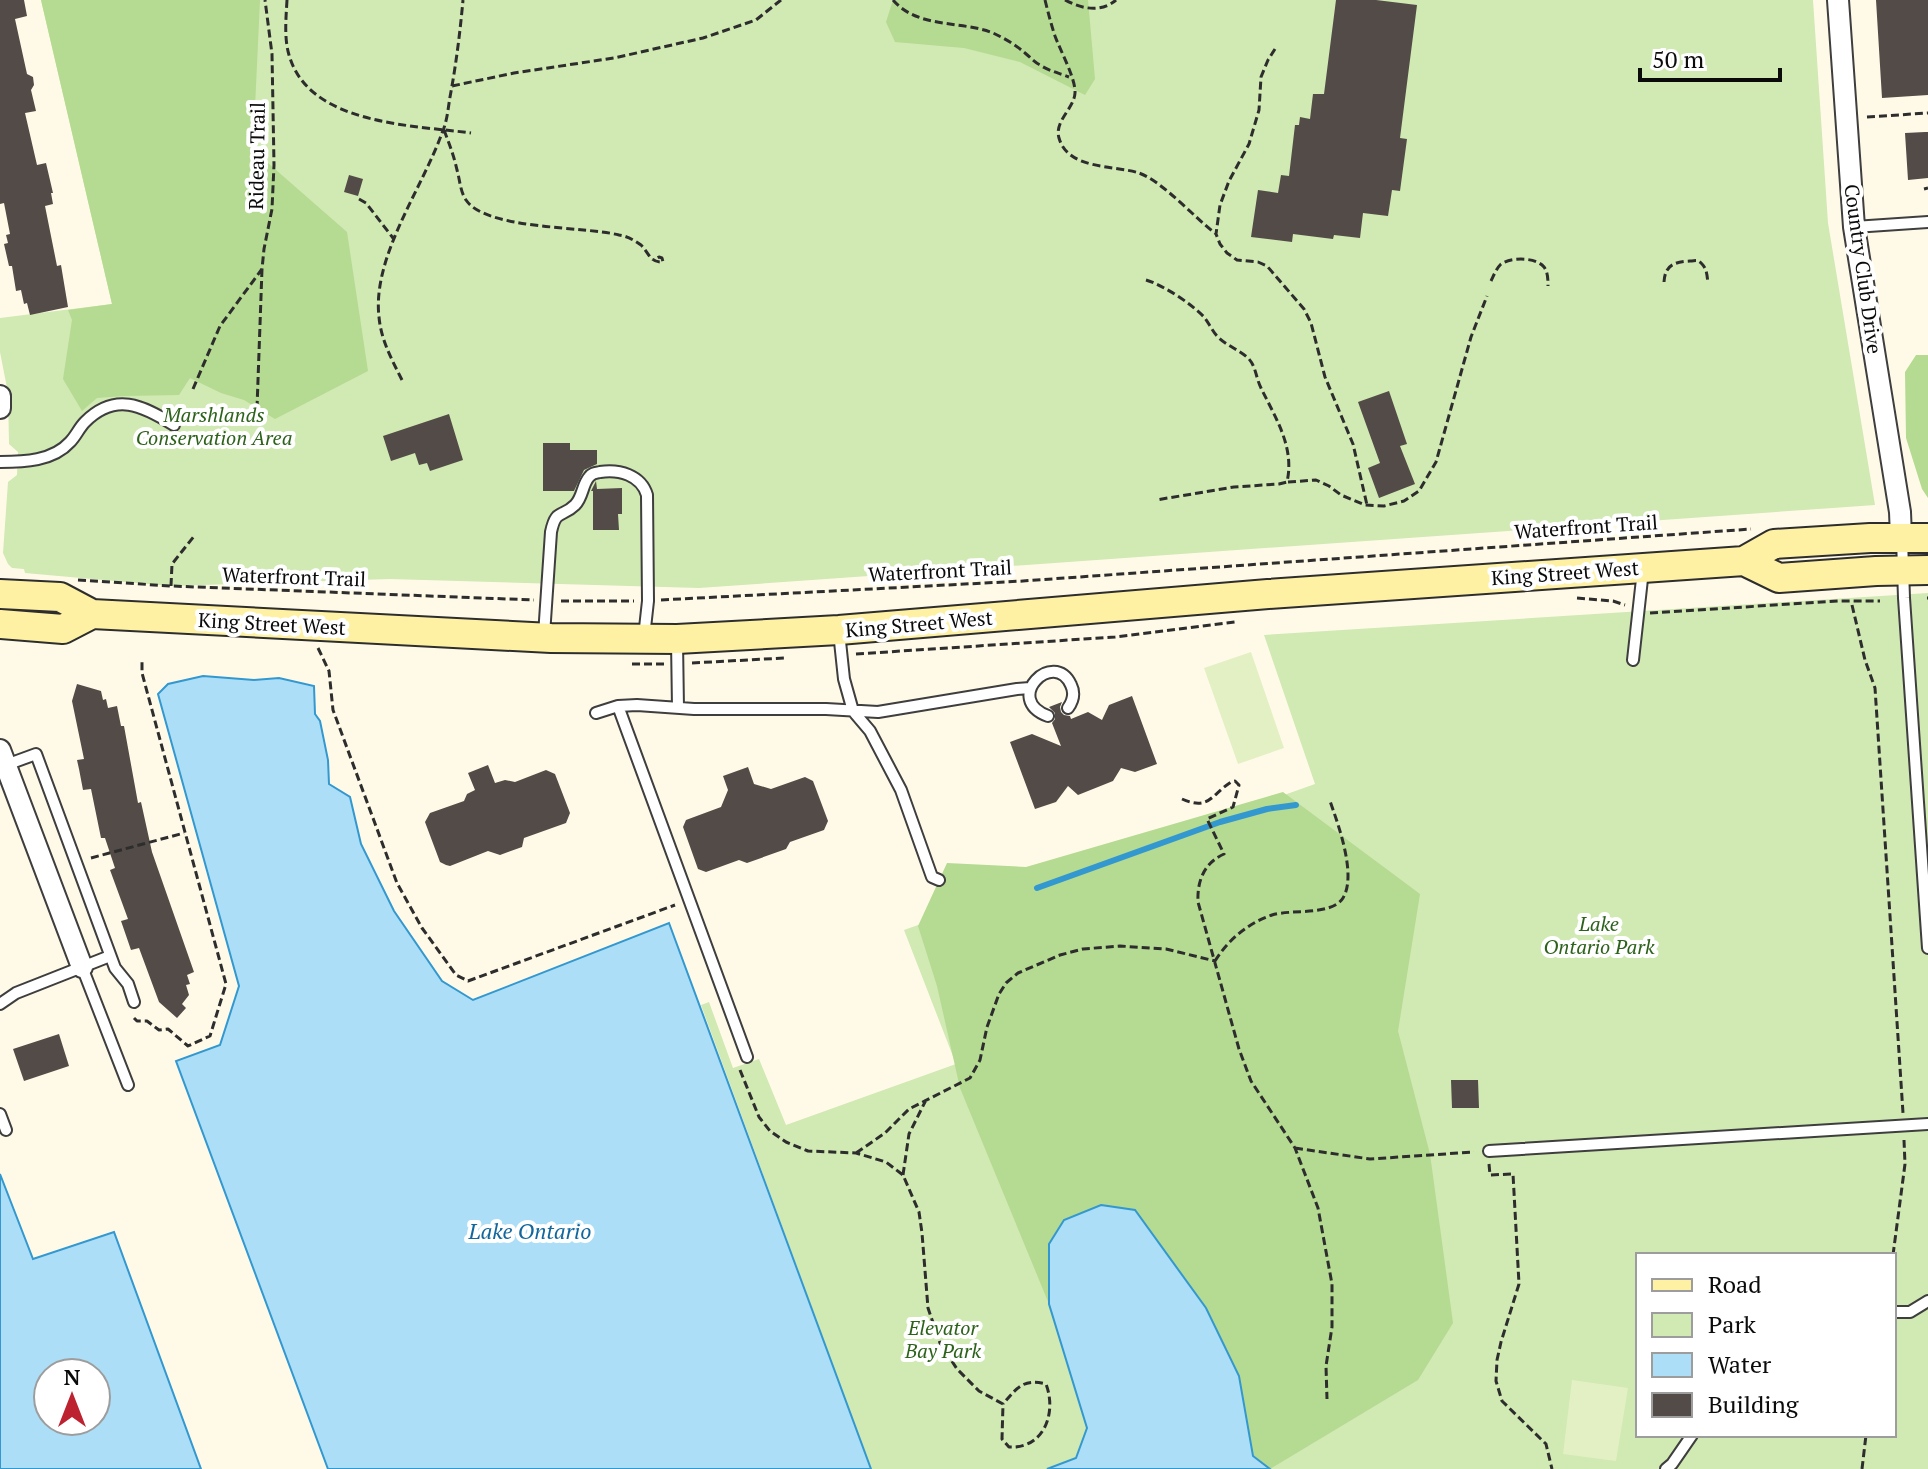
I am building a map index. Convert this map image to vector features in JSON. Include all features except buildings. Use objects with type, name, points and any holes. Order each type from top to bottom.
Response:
[{"type":"main road","name":"King Street West","points":[[0,594],[60,597],[92,614],[544,638],[677,639],[839,630],[1252,596],[1744,561],[1774,544],[1915,538]]},
{"type":"main road","name":"King Street West","points":[[1744,561],[1779,578],[1916,570]]},
{"type":"main road","name":"King Street West","points":[[0,624],[63,629],[92,614]]},
{"type":"street","name":"Country Club Drive","points":[[1838,0],[1854,227],[1900,512],[1915,538]]},
{"type":"street","points":[[0,396],[0,408]]},
{"type":"street","points":[[3,757],[82,967]]},
{"type":"lane","points":[[1854,227],[1928,222]]},
{"type":"lane","points":[[0,462],[47,457],[70,444],[82,425],[98,410],[121,403],[156,414],[174,425]]},
{"type":"lane","points":[[544,638],[554,519],[580,499],[587,478],[592,473],[606,471],[622,472],[646,489],[648,601],[644,639]]},
{"type":"lane","points":[[1915,538],[1928,948]]},
{"type":"lane","points":[[1633,660],[1643,568]]},
{"type":"lane","points":[[839,630],[844,679],[853,711],[870,731],[901,790],[932,877],[939,880]]},
{"type":"lane","points":[[677,639],[678,708]]},
{"type":"lane","points":[[1048,716],[1031,703],[1030,688],[1044,673],[1064,676],[1070,681],[1074,695],[1068,708]]},
{"type":"lane","points":[[596,713],[618,706],[637,705],[878,712],[1030,688]]},
{"type":"lane","points":[[618,706],[742,1060]]},
{"type":"lane","points":[[3,757],[36,754],[110,956],[128,984],[131,1006]]},
{"type":"lane","points":[[0,1004],[16,993],[110,956]]},
{"type":"lane","points":[[82,967],[128,1085]]},
{"type":"lane","points":[[0,1114],[6,1130]]},
{"type":"lane","points":[[1489,1151],[1928,1124]]},
{"type":"lane","points":[[1896,1312],[1910,1312],[1928,1301]]},
{"type":"lane","points":[[1666,1469],[1691,1437]]},
{"type":"path","name":"Rideau Trail","points":[[193,389],[220,326],[262,269],[272,209],[274,165],[272,54],[265,0]]},
{"type":"path","points":[[287,0],[288,53],[305,87],[320,99],[366,117],[471,133]]},
{"type":"path","points":[[402,380],[382,333],[379,290],[394,240],[444,130],[458,54],[463,0]]},
{"type":"path","points":[[452,86],[614,58],[703,38],[756,20],[781,0]]},
{"type":"path","points":[[893,0],[906,12],[922,20],[977,28],[994,34],[1048,70],[1071,77]]},
{"type":"path","points":[[1045,0],[1074,86],[1075,96],[1058,130],[1059,140],[1076,159],[1141,174],[1165,190],[1216,234],[1227,253],[1237,260],[1267,266],[1304,309],[1311,323],[1325,377],[1353,444],[1367,505]]},
{"type":"path","points":[[1065,0],[1099,9],[1116,0]]},
{"type":"path","points":[[1216,234],[1220,205],[1249,144],[1259,110],[1261,77],[1275,49]]},
{"type":"path","points":[[1867,117],[1928,113]]},
{"type":"path","points":[[444,130],[464,197],[469,204],[509,221],[620,235],[637,242],[653,260]]},
{"type":"path","points":[[359,199],[366,203],[394,240]]},
{"type":"path","points":[[1491,281],[1504,262],[1517,259],[1541,264],[1546,269],[1548,286]]},
{"type":"path","points":[[1664,282],[1669,265],[1697,261],[1703,265],[1708,283]]},
{"type":"path","points":[[262,269],[257,408],[262,421]]},
{"type":"path","points":[[1146,280],[1164,287],[1196,311],[1205,318],[1216,335],[1248,358],[1283,434],[1289,461],[1287,482]]},
{"type":"path","points":[[1156,500],[1216,489],[1316,480],[1355,502],[1367,505],[1384,506],[1404,501],[1419,491],[1436,462],[1471,337],[1487,296]]},
{"type":"path","name":"Waterfront Trail","points":[[76,580],[546,601],[648,601],[1070,578],[1759,528]]},
{"type":"path","points":[[171,586],[172,564],[195,535]]},
{"type":"path","points":[[1852,605],[1875,688],[1904,1126],[1905,1164],[1893,1253]]},
{"type":"path","points":[[131,1006],[137,1021],[147,1021],[159,1030],[168,1029],[188,1046],[210,1036],[226,984],[142,673],[142,662]]},
{"type":"path","points":[[329,671],[333,710],[397,883],[422,928],[456,975],[468,981],[676,904]]},
{"type":"path","points":[[1182,799],[1190,803],[1204,803],[1233,781],[1238,782],[1233,807],[1207,819],[1224,854],[1207,865],[1199,881],[1200,912],[1251,1081],[1295,1148],[1318,1208],[1332,1284],[1332,1327],[1326,1366],[1327,1399]]},
{"type":"path","points":[[1215,961],[1229,943],[1256,922],[1285,912],[1328,908],[1341,900],[1347,884],[1347,853],[1330,801]]},
{"type":"path","points":[[76,862],[186,833]]},
{"type":"path","points":[[856,1153],[885,1133],[909,1109],[970,1078],[980,1060],[987,1027],[999,994],[1018,973],[1083,949],[1120,946],[1166,949],[1215,961]]},
{"type":"path","points":[[742,1060],[759,1117],[770,1131],[808,1151],[856,1153],[886,1162],[903,1175],[919,1212],[928,1308],[940,1343],[957,1369],[979,1391],[1003,1404]]},
{"type":"path","points":[[903,1175],[909,1134],[926,1100]]},
{"type":"path","points":[[1295,1148],[1370,1159],[1489,1151],[1490,1175],[1513,1174],[1519,1284],[1501,1342],[1496,1381],[1502,1401],[1546,1444],[1552,1469]]},
{"type":"path","points":[[1027,1381],[1036,1381],[1046,1384],[1052,1408],[1045,1427],[1034,1441],[1021,1448],[1009,1447],[1002,1439],[1003,1404],[1027,1381]]},
{"type":"path","points":[[1862,1469],[1866,1437]]},
{"type":"green space","name":"Marshlands Conservation Area","points":[[41,0],[1813,0],[1828,223],[1875,505],[699,588],[390,579],[171,586],[25,573],[24,569],[12,568],[3,553],[8,482],[17,475],[18,452],[9,444],[8,393],[0,352],[0,318],[112,304]]},
{"type":"green space","points":[[41,0],[260,0],[253,150],[347,232],[368,371],[275,419],[244,400],[190,378],[179,395],[97,398],[82,411],[63,379],[72,320],[68,310],[112,304]]},
{"type":"green space","points":[[893,0],[1088,0],[1095,79],[1085,95],[1020,62],[964,48],[895,42],[886,22]]},
{"type":"green space","points":[[1916,355],[1928,355],[1928,498],[1922,489],[1906,438],[1905,372]]},
{"type":"green space","name":"Lake Ontario Park","points":[[1928,593],[1928,1469],[1270,1469],[1253,1456],[1087,1428],[1076,1458],[1047,1469],[871,1469],[701,1005],[709,1002],[733,1068],[759,1059],[786,1125],[956,1064],[904,930],[1315,784],[1264,635]]},
{"type":"green space","points":[[1251,652],[1284,748],[1238,764],[1204,668]]},
{"type":"green space","points":[[1283,792],[1420,894],[1398,1031],[1430,1154],[1453,1323],[1418,1380],[1270,1469],[1253,1456],[1239,1376],[1049,1244],[1049,1304],[960,1088],[937,986],[918,926],[947,863],[1026,867]]},
{"type":"green space","points":[[1572,1380],[1628,1388],[1616,1461],[1563,1454]]},
{"type":"water","name":"Lake Ontario","points":[[203,676],[254,680],[279,678],[314,686],[315,714],[320,721],[328,760],[329,784],[350,797],[361,844],[394,911],[442,981],[473,1000],[669,923],[871,1469],[328,1469],[176,1061],[220,1045],[239,986],[158,694],[168,684]]},
{"type":"water","points":[[0,1174],[33,1259],[114,1232],[201,1469],[0,1469]]},
{"type":"water","points":[[1101,1205],[1135,1210],[1206,1308],[1239,1376],[1253,1456],[1270,1469],[1047,1469],[1076,1458],[1087,1428],[1049,1304],[1049,1244],[1064,1220]]},
{"type":"waterway","points":[[1037,888],[1220,822],[1267,809],[1296,805]]},
{"type":"park label","name":"Elevator Bay Park","points":[[943,1340]]}]
